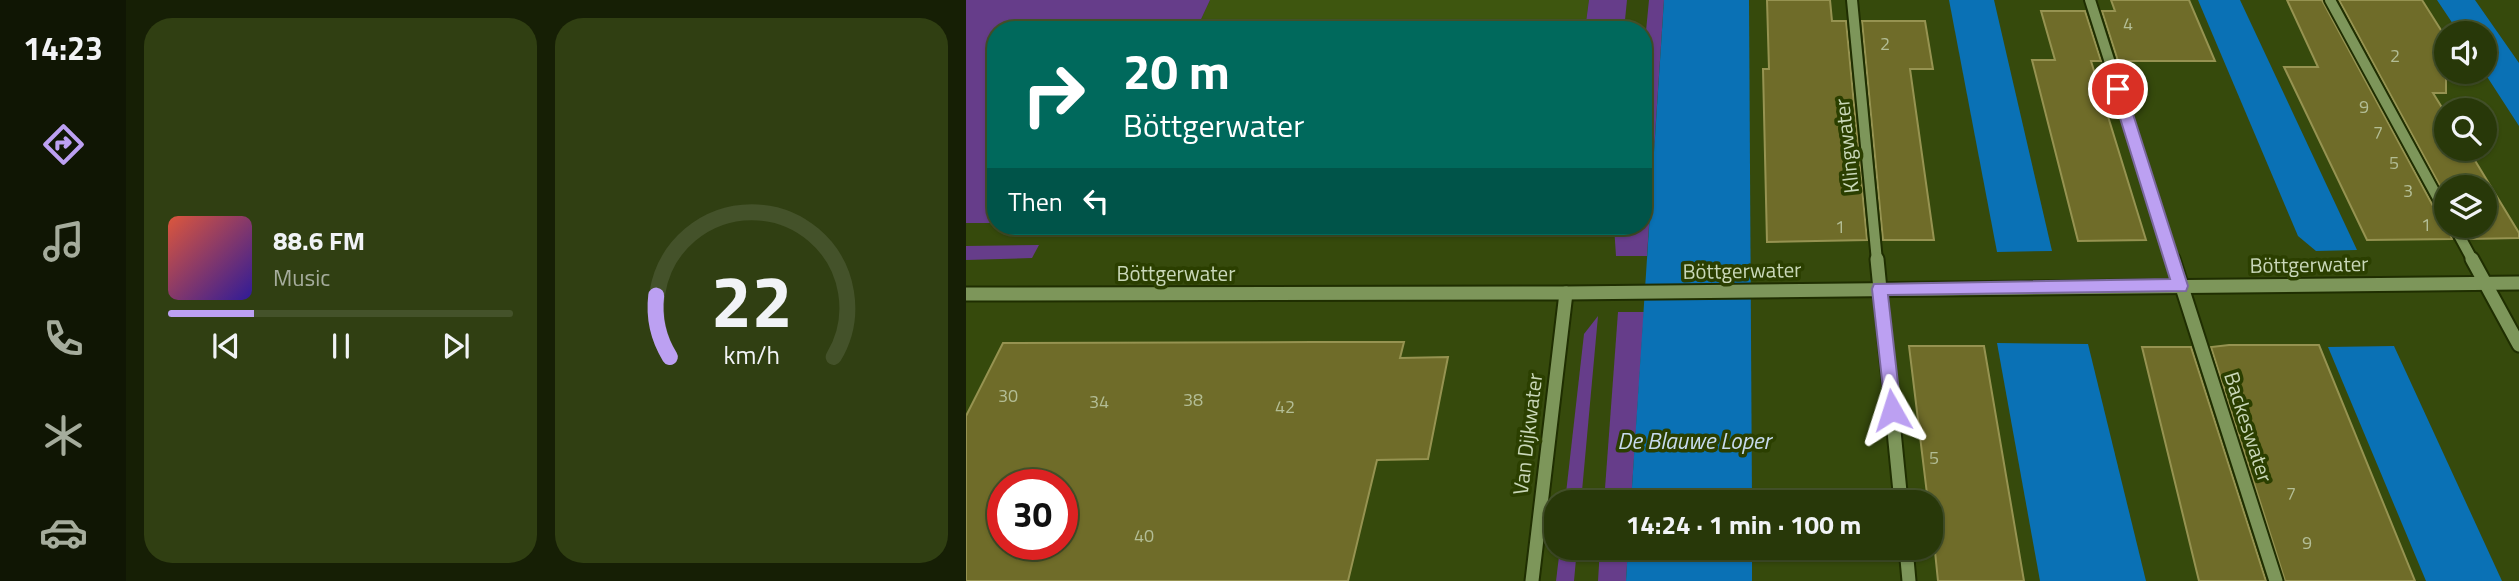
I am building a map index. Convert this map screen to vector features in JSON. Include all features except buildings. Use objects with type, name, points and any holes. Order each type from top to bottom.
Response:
[{"type":"street","name":"Klingwater","points":[[1852,0],[1900,490]]},
{"type":"street","name":"Backeswater","points":[[2090,0],[2276,581]]},
{"type":"street","points":[[2330,0],[2434,191]]},
{"type":"street","points":[[2461,238],[2519,345]]},
{"type":"street","name":"Böttgerwater","points":[[966,293],[1566,293],[2519,283]]},
{"type":"street","name":"Van Dijkwater","points":[[1532,581],[1566,293]]},
{"type":"street","points":[[1907,560],[1909,581]]},
{"type":"shaded area","points":[[966,0],[1210,0],[1200,21],[987,21],[987,223],[966,223]]},
{"type":"shaded area","points":[[1210,0],[1589,0],[1586,21],[1200,21]]},
{"type":"shaded area","points":[[1589,0],[1627,0],[1625,21],[1586,21]]},
{"type":"shaded area","points":[[1649,0],[1664,0],[1652,181],[1652,21],[1647,21]]},
{"type":"shaded area","points":[[1615,235],[1648,235],[1647,256],[1616,256]]},
{"type":"shaded area","points":[[1039,245],[1032,258],[966,260],[966,246]]},
{"type":"shaded area","points":[[1618,312],[1644,312],[1632,490],[1605,490]]},
{"type":"shaded area","points":[[1598,316],[1582,490],[1566,490],[1584,334]]},
{"type":"shaded area","points":[[1559,560],[1576,560],[1574,581],[1556,581]]},
{"type":"shaded area","points":[[1599,560],[1627,560],[1626,581],[1598,581]]},
{"type":"water","name":"De Blauwe Loper","points":[[1664,0],[1749,0],[1752,490],[1632,490],[1649,235],[1652,235],[1652,183]]},
{"type":"water","points":[[1949,0],[1994,0],[2052,251],[1997,252]]},
{"type":"water","points":[[2198,0],[2240,0],[2357,250],[2316,251],[2298,236]]},
{"type":"water","points":[[2437,0],[2475,0],[2490,21],[2451,21]]},
{"type":"water","points":[[2497,32],[2519,63],[2519,126],[2492,84],[2497,84]]},
{"type":"water","points":[[1997,343],[2088,344],[2146,581],[2040,581]]},
{"type":"water","points":[[2394,346],[2502,581],[2426,581],[2328,347]]},
{"type":"water","points":[[1627,560],[1752,560],[1752,581],[1626,581]]},
{"type":"route","points":[[1892,410],[1880,289],[2180,286],[2118,89]]}]
